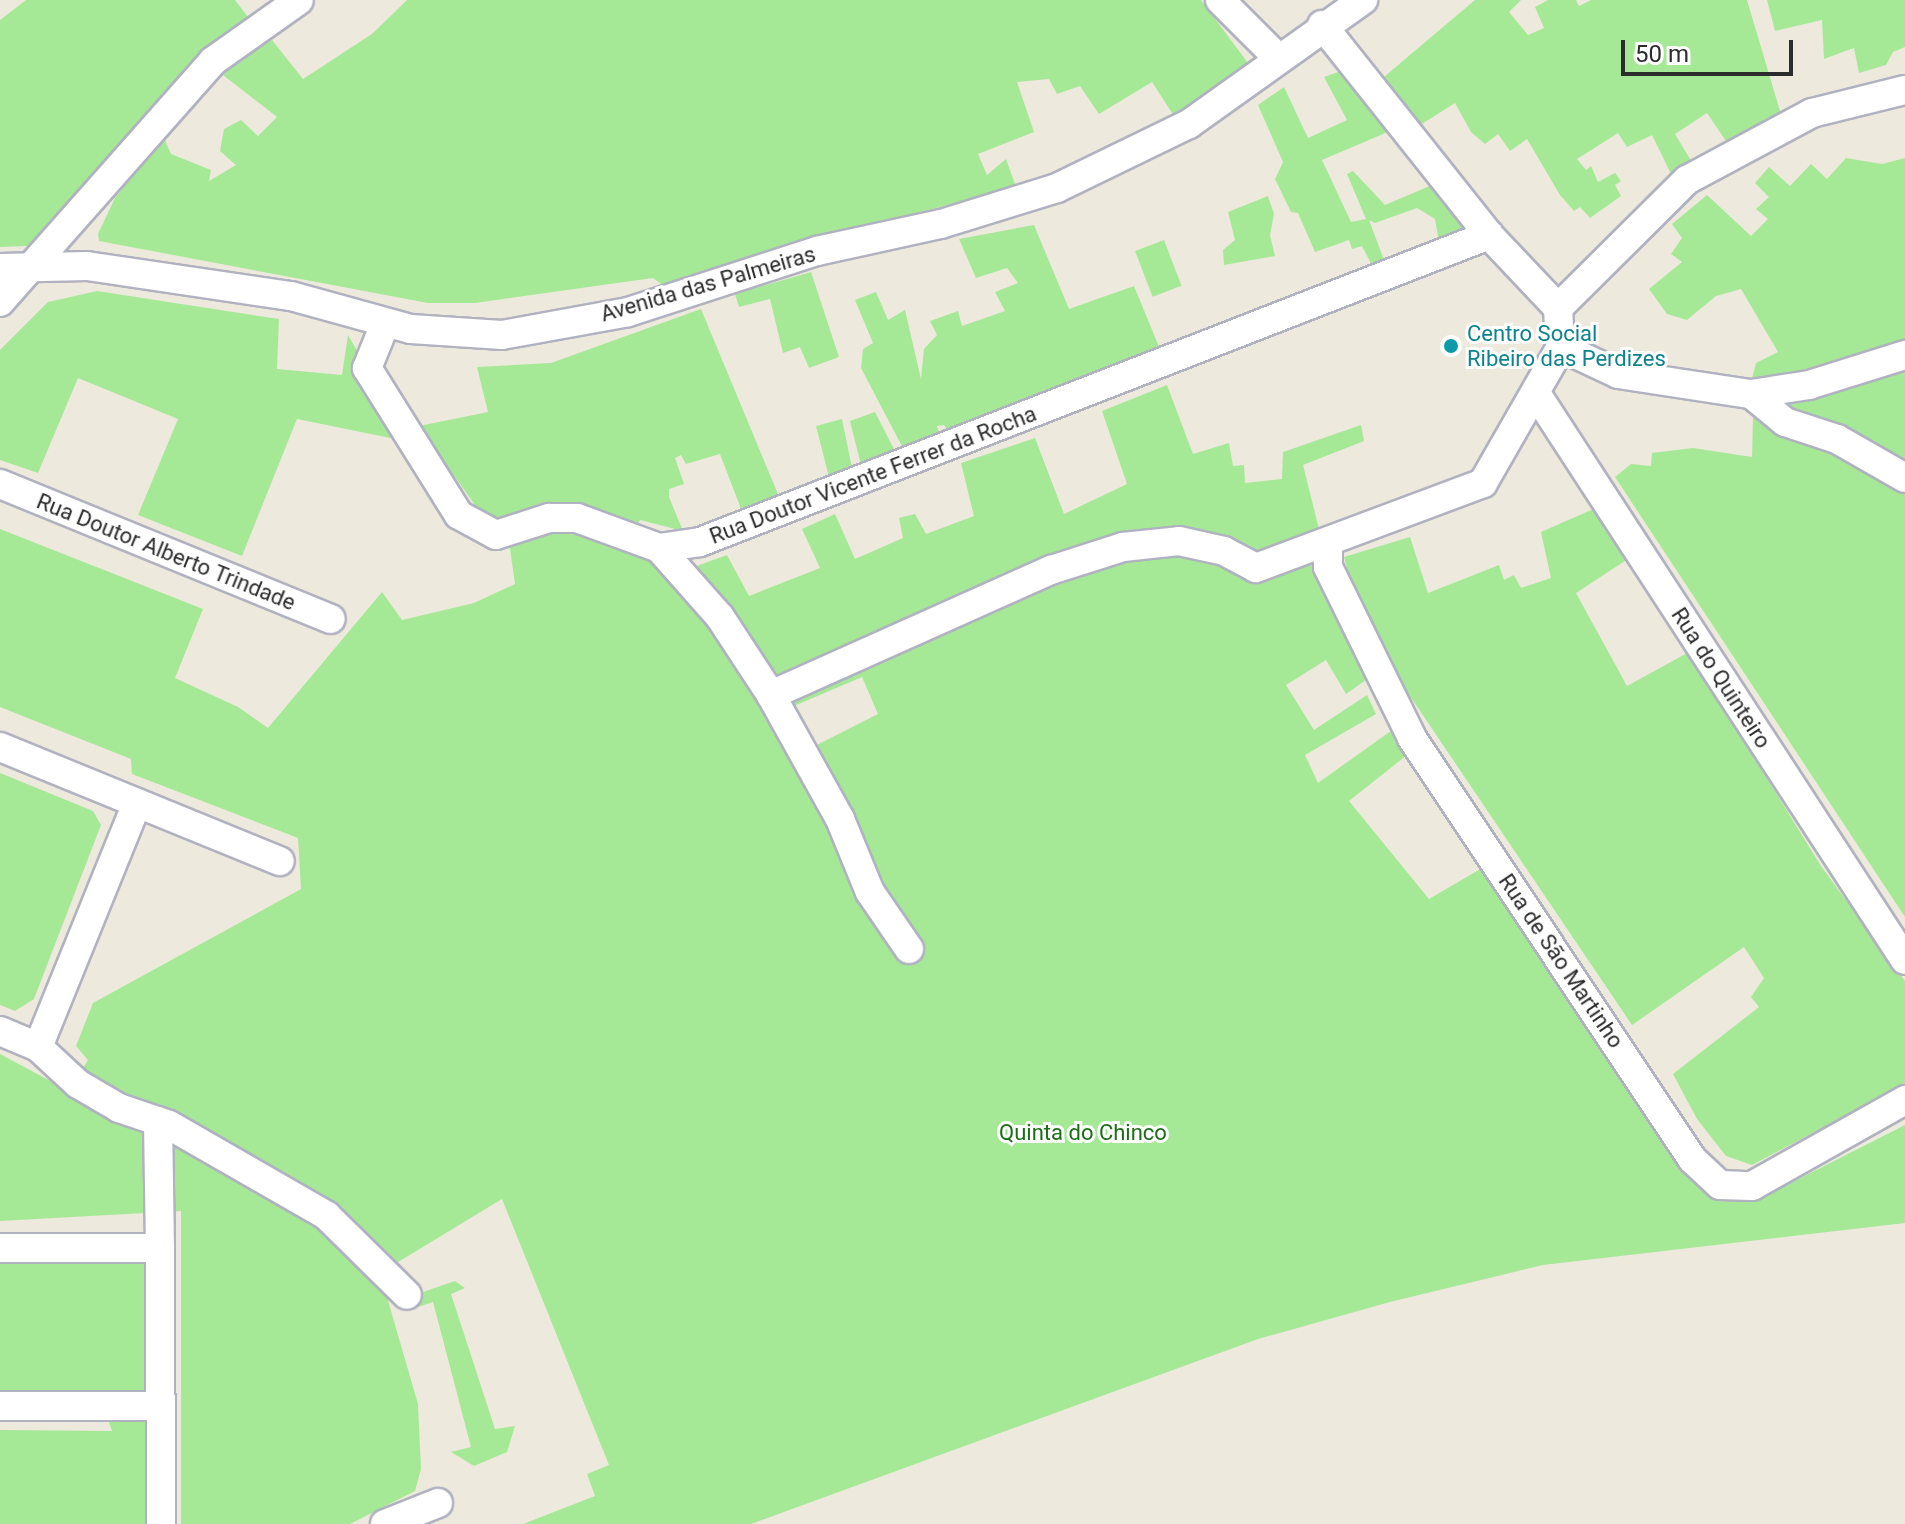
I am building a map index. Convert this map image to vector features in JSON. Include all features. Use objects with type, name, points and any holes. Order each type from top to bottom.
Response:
[{"type":"street","points":[[0,302],[35,267],[88,196],[213,61],[299,0]]},
{"type":"street","points":[[1220,0],[1278,58]]},
{"type":"street","name":"Avenida das Palmeiras","points":[[0,268],[87,266],[291,296],[366,314],[385,324],[502,335],[628,312],[817,251],[941,224],[1057,188],[1189,124],[1322,25],[1363,0]]},
{"type":"street","points":[[771,695],[1038,575],[1123,547],[1179,541],[1224,551],[1256,568],[1328,542],[1354,528],[1483,483],[1537,395],[1561,347],[1558,308],[1489,235],[1322,25]]},
{"type":"street","points":[[1558,308],[1687,180],[1812,113],[1905,90]]},
{"type":"street","name":"Rua Doutor Vicente Ferrer da Rocha","points":[[385,324],[367,368],[459,515],[496,535],[549,518],[577,518],[659,548],[700,542],[1489,235]]},
{"type":"street","points":[[1561,347],[1618,374],[1751,394],[1809,385],[1905,355]]},
{"type":"street","points":[[1751,394],[1785,422],[1837,439],[1905,478]]},
{"type":"street","name":"Rua do Quinteiro","points":[[1537,395],[1905,960]]},
{"type":"street","name":"Rua Doutor Alberto Trindade","points":[[0,484],[331,619]]},
{"type":"street","name":"Rua de São Martinho","points":[[1328,542],[1328,567],[1412,738],[1692,1159],[1720,1185],[1752,1186],[1905,1100]]},
{"type":"street","points":[[659,548],[720,617],[771,695],[840,819],[870,892],[909,949]]},
{"type":"street","points":[[0,747],[280,861]]},
{"type":"street","points":[[38,1047],[137,803]]},
{"type":"street","points":[[0,1031],[38,1047],[78,1084],[119,1108],[158,1121],[327,1216],[407,1295]]},
{"type":"street","points":[[158,1121],[160,1248],[157,1406],[161,1524]]},
{"type":"street","points":[[0,1248],[160,1248]]},
{"type":"street","points":[[0,1406],[157,1406]]},
{"type":"street","points":[[402,1521],[438,1503]]},
{"type":"green space","points":[[26,0],[235,0],[254,25],[51,245],[0,247],[0,20]]},
{"type":"green space","points":[[407,0],[1201,0],[1251,67],[1174,116],[1152,82],[1099,114],[1080,86],[1057,94],[1049,79],[1017,82],[1034,132],[978,154],[987,175],[1006,159],[1016,187],[807,242],[668,289],[653,278],[475,303],[428,303],[99,241],[98,234],[115,198],[164,138],[171,154],[211,170],[209,181],[236,165],[220,151],[224,129],[241,120],[258,136],[277,117],[223,75],[239,59],[272,40],[303,79],[372,34]]},
{"type":"green space","points":[[1475,0],[1521,0],[1509,12],[1528,35],[1544,28],[1535,7],[1548,0],[1576,0],[1579,6],[1591,0],[1747,0],[1783,121],[1728,144],[1707,113],[1675,134],[1693,164],[1674,180],[1652,135],[1627,147],[1618,133],[1577,159],[1586,170],[1591,166],[1598,182],[1615,173],[1621,181],[1615,185],[1621,196],[1590,218],[1580,207],[1574,211],[1560,195],[1527,139],[1510,151],[1498,134],[1485,144],[1471,132],[1455,103],[1417,127],[1378,82]]},
{"type":"green space","points":[[1767,0],[1905,0],[1905,47],[1893,52],[1886,65],[1859,73],[1854,48],[1824,59],[1822,20],[1775,31]]},
{"type":"green space","points":[[1341,71],[1390,131],[1322,160],[1351,222],[1366,219],[1347,174],[1353,171],[1385,205],[1432,185],[1456,219],[1470,227],[1441,254],[1435,219],[1417,208],[1375,223],[1369,220],[1386,265],[1375,271],[1362,246],[1352,249],[1349,240],[1315,252],[1298,213],[1291,212],[1275,179],[1283,162],[1258,105],[1284,87],[1308,138],[1347,120],[1324,77]]},
{"type":"green space","points":[[1846,158],[1882,164],[1905,158],[1905,472],[1750,386],[1756,363],[1778,352],[1741,289],[1716,296],[1687,320],[1667,314],[1649,289],[1682,262],[1671,254],[1682,238],[1672,224],[1707,195],[1751,236],[1768,219],[1756,209],[1769,197],[1755,183],[1769,167],[1790,186],[1811,164],[1827,179]]},
{"type":"green space","points":[[1268,196],[1274,214],[1270,235],[1275,256],[1224,265],[1223,250],[1235,240],[1228,212]]},
{"type":"green space","points":[[1034,225],[1069,309],[1134,286],[1162,354],[950,435],[944,425],[937,426],[941,438],[905,452],[861,368],[863,349],[873,343],[855,300],[876,292],[888,320],[905,310],[921,379],[924,349],[937,335],[930,321],[958,311],[962,326],[1005,311],[995,292],[1018,283],[1007,268],[976,278],[959,239]]},
{"type":"green space","points":[[1164,240],[1182,286],[1153,297],[1135,251]]},
{"type":"green space","points":[[811,272],[839,357],[809,368],[800,347],[783,353],[770,299],[739,307],[735,294]]},
{"type":"green space","points":[[97,291],[279,319],[277,369],[342,375],[348,335],[410,442],[297,419],[242,556],[138,515],[178,419],[78,378],[38,473],[0,460],[0,350],[48,302]]},
{"type":"green space","points":[[701,309],[780,499],[743,514],[720,454],[686,464],[681,455],[675,458],[684,484],[669,489],[669,497],[683,531],[640,520],[634,531],[499,527],[487,522],[419,426],[488,412],[477,367],[551,363]]},
{"type":"green space","name":"Quinta do Chinco","points":[[1167,385],[1193,454],[1229,443],[1233,466],[1244,465],[1245,483],[1282,479],[1283,452],[1361,425],[1364,441],[1303,465],[1320,533],[1379,671],[1346,694],[1326,660],[1286,685],[1314,730],[1367,695],[1376,714],[1305,755],[1318,783],[1395,728],[1407,755],[1349,801],[1429,899],[1494,861],[1720,1185],[1746,1199],[1775,1191],[1905,1125],[1905,1223],[1543,1265],[1390,1302],[1258,1339],[751,1524],[523,1524],[595,1496],[587,1474],[609,1465],[502,1199],[380,1273],[418,1404],[421,1469],[415,1491],[350,1524],[181,1524],[181,1211],[0,1221],[0,1054],[69,1091],[88,1060],[76,1046],[93,1003],[301,889],[298,838],[132,774],[131,759],[0,707],[0,529],[203,609],[175,678],[238,707],[268,728],[382,592],[402,620],[474,603],[515,584],[509,542],[566,525],[637,552],[672,575],[727,555],[749,596],[820,568],[802,529],[835,514],[855,559],[903,538],[899,518],[915,514],[926,534],[974,516],[961,463],[1035,438],[1064,514],[1127,484],[1102,411]],"holes":[[[862,677],[878,714],[803,752],[780,712]]]},
{"type":"green space","points":[[875,412],[897,455],[862,469],[850,421]]},
{"type":"green space","points":[[1777,417],[1905,486],[1905,917],[1615,477],[1631,464],[1651,466],[1652,453],[1693,448],[1752,457],[1753,418]]},
{"type":"green space","points":[[842,419],[853,473],[830,481],[816,426]]},
{"type":"green space","points":[[1598,507],[1631,557],[1576,593],[1627,686],[1689,652],[1821,866],[1905,981],[1905,1084],[1752,1165],[1726,1156],[1697,1119],[1673,1074],[1759,1007],[1751,997],[1764,978],[1744,947],[1632,1025],[1385,659],[1353,589],[1344,557],[1410,537],[1428,593],[1499,565],[1504,580],[1514,575],[1521,588],[1551,578],[1541,532]]},
{"type":"green space","points":[[0,773],[93,811],[101,825],[34,999],[15,1011],[0,1005]]},
{"type":"green space","points":[[0,1264],[147,1264],[147,1395],[0,1395]]},
{"type":"green space","points":[[455,1281],[465,1288],[451,1294],[495,1429],[515,1426],[507,1452],[474,1466],[451,1452],[471,1447],[433,1302],[415,1308],[423,1292]]},
{"type":"green space","points":[[107,1416],[143,1417],[150,1423],[153,1524],[0,1524],[0,1430],[112,1431]]},
{"type":"place","name":"Centro Social Ribeiro das Perdizes","points":[[1451,346]]}]
